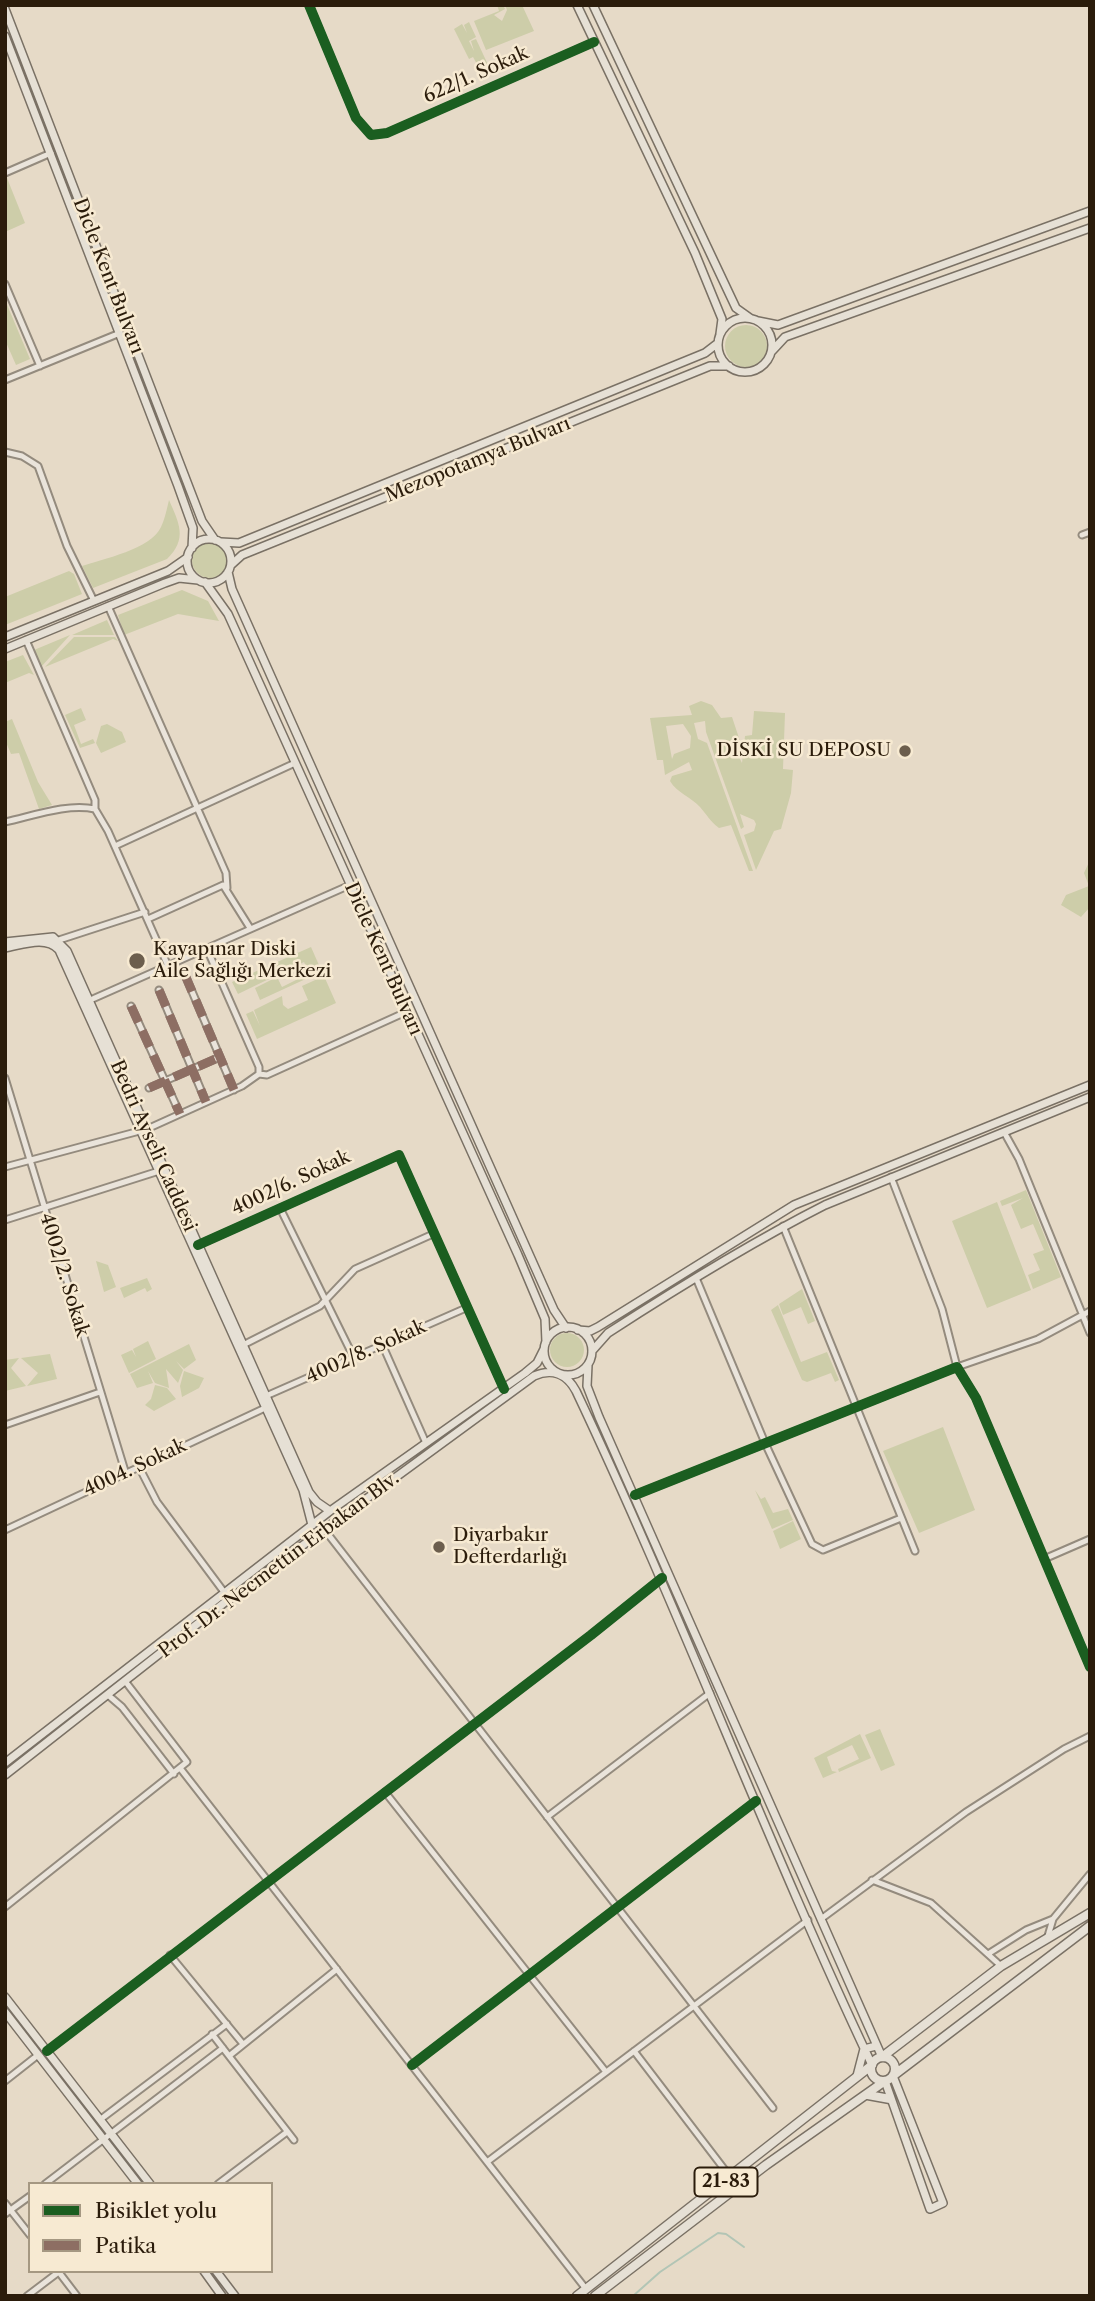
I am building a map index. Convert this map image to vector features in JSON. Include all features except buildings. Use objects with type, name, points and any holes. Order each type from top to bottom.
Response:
[{"type":"highway","points":[[1090,1913],[1001,1966],[882,2057],[872,2066],[875,2078],[885,2081],[894,2076],[1090,1926]]},
{"type":"highway","points":[[882,2057],[893,2062],[894,2076]]},
{"type":"highway","name":"21-83","points":[[577,2296],[872,2066]]},
{"type":"highway","name":"21-83","points":[[595,2296],[766,2165],[885,2081]]},
{"type":"highway","points":[[868,2095],[890,2099]]},
{"type":"main road","points":[[576,5],[695,253],[722,319],[719,339],[723,360],[737,371],[755,370],[768,360],[772,351],[785,337],[1090,228]]},
{"type":"main road","points":[[593,5],[736,307],[750,318],[778,326],[1090,211]]},
{"type":"main road","name":"Dicle Kent Bulvarı","points":[[5,9],[197,509],[218,541]]},
{"type":"main road","name":"Dicle Kent Bulvarı","points":[[5,36],[193,528],[192,548]]},
{"type":"main road","points":[[719,339],[732,321],[750,318]]},
{"type":"main road","points":[[758,321],[770,334],[772,351]]},
{"type":"main road","name":"Mezopotamya Bulvarı","points":[[218,541],[239,543],[705,353],[719,339]]},
{"type":"main road","name":"Mezopotamya Bulvarı","points":[[230,569],[242,555],[710,366],[729,366]]},
{"type":"main road","points":[[5,637],[168,571],[188,557],[192,548],[202,540],[218,541],[229,552],[230,569],[218,581],[179,578],[5,649]]},
{"type":"main road","points":[[188,557],[190,570],[202,581]]},
{"type":"main road","name":"Dicle Kent Bulvarı","points":[[230,569],[232,589],[278,695],[554,1310],[566,1328]]},
{"type":"main road","name":"Dicle Kent Bulvarı","points":[[202,581],[228,614],[540,1307],[548,1330],[545,1345]]},
{"type":"main road","points":[[5,942],[43,936],[59,940]]},
{"type":"main road","name":"Bedri Ayseli Caddesi","points":[[59,940],[88,1001],[159,1171],[303,1490],[313,1525]]},
{"type":"main road","name":"Bedri Ayseli Caddesi","points":[[5,948],[41,942],[55,945],[59,950],[198,1245],[309,1492],[330,1511]]},
{"type":"main road","points":[[872,2066],[662,1577],[576,1391],[548,1364],[545,1345],[554,1332],[566,1328],[590,1331],[598,1328],[794,1205],[1090,1086]]},
{"type":"main road","points":[[882,2057],[593,1401],[586,1377],[588,1365],[592,1352],[608,1333],[783,1226],[891,1177],[1090,1097]]},
{"type":"main road","points":[[578,1330],[588,1339],[592,1352]]},
{"type":"main road","name":"Prof. Dr. Necmettin Erbakan Blv.","points":[[5,1763],[330,1511],[504,1389],[537,1363],[545,1345]]},
{"type":"main road","points":[[561,1374],[576,1374],[588,1365]]},
{"type":"main road","name":"Prof. Dr. Necmettin Erbakan Blv.","points":[[5,1775],[324,1529],[534,1376],[549,1372],[561,1374]]},
{"type":"main road","points":[[5,1997],[148,2182]]},
{"type":"main road","points":[[5,2012],[136,2182]]},
{"type":"main road","points":[[864,2049],[876,2046]]},
{"type":"main road","points":[[858,2076],[864,2049]]},
{"type":"main road","points":[[885,2081],[930,2208],[943,2203],[894,2076]]},
{"type":"main road","points":[[205,2273],[222,2296]]},
{"type":"main road","points":[[218,2273],[235,2296]]},
{"type":"street","name":"622/1. Sokak","points":[[309,5],[356,118],[371,135],[387,133],[594,42]]},
{"type":"street","points":[[5,173],[51,153]]},
{"type":"street","points":[[5,285],[40,366]]},
{"type":"street","points":[[5,380],[120,333]]},
{"type":"street","points":[[5,452],[22,456],[38,466],[68,546],[94,601]]},
{"type":"street","points":[[1082,535],[1090,532]]},
{"type":"street","points":[[108,607],[226,873],[227,888],[250,928]]},
{"type":"street","points":[[26,640],[94,800],[95,809],[115,846],[168,966]]},
{"type":"street","points":[[115,846],[295,764]]},
{"type":"street","points":[[5,822],[54,811],[84,807],[95,809]]},
{"type":"street","points":[[148,919],[223,885],[227,888]]},
{"type":"street","points":[[88,1001],[350,885]]},
{"type":"street","points":[[59,940],[145,912]]},
{"type":"street","points":[[207,948],[259,1067],[259,1074]]},
{"type":"street","points":[[185,975],[234,1090]]},
{"type":"street","points":[[159,990],[206,1102]]},
{"type":"street","points":[[131,1006],[180,1114]]},
{"type":"street","points":[[5,1167],[143,1130],[234,1090],[259,1074],[267,1075],[406,1012]]},
{"type":"street","points":[[149,1088],[220,1057]]},
{"type":"street","name":"4002/2. Sokak","points":[[5,1078],[125,1471]]},
{"type":"street","points":[[1004,1132],[1019,1159],[1090,1333]]},
{"type":"street","name":"4002/6. Sokak","points":[[198,1245],[399,1155],[433,1234]]},
{"type":"street","points":[[5,1220],[159,1171]]},
{"type":"street","points":[[891,1177],[942,1309],[957,1367],[976,1398],[1090,1667]]},
{"type":"street","points":[[280,1208],[353,1356]]},
{"type":"street","points":[[783,1226],[915,1551]]},
{"type":"street","points":[[243,1345],[326,1301],[355,1269],[433,1234],[504,1389]]},
{"type":"street","points":[[696,1278],[765,1443],[807,1535],[816,1547],[823,1550],[901,1518]]},
{"type":"street","name":"4002/8. Sokak","points":[[266,1396],[466,1308]]},
{"type":"street","points":[[635,1496],[855,1406],[1038,1339],[1090,1311]]},
{"type":"street","points":[[382,1344],[426,1443]]},
{"type":"street","points":[[5,1425],[100,1392]]},
{"type":"street","name":"4004. Sokak","points":[[5,1530],[125,1471],[265,1408]]},
{"type":"street","points":[[138,1465],[157,1502],[224,1592]]},
{"type":"street","points":[[324,1529],[773,2108]]},
{"type":"street","points":[[1044,1559],[1090,1539]]},
{"type":"street","points":[[47,2050],[476,1723],[662,1577]]},
{"type":"street","points":[[5,1907],[187,1762],[125,1681]]},
{"type":"street","points":[[547,1817],[710,1693]]},
{"type":"street","points":[[108,1695],[122,1707],[174,1774]]},
{"type":"street","points":[[820,1920],[1008,1784],[1090,1737]]},
{"type":"street","points":[[180,1768],[586,2289]]},
{"type":"street","points":[[385,1792],[606,2072]]},
{"type":"street","points":[[412,2065],[756,1801]]},
{"type":"street","points":[[1048,1936],[1053,1919],[1090,1874]]},
{"type":"street","points":[[872,1880],[932,1903],[1001,1966]]},
{"type":"street","points":[[988,1954],[1026,1930],[1053,1919]]},
{"type":"street","points":[[487,2162],[808,1920]]},
{"type":"street","points":[[170,1955],[243,2044]]},
{"type":"street","points":[[229,2056],[337,1969]]},
{"type":"street","points":[[101,2119],[227,2024]]},
{"type":"street","points":[[212,2034],[294,2140]]},
{"type":"street","points":[[48,2182],[223,2048]]},
{"type":"street","points":[[634,2051],[731,2178]]},
{"type":"street","points":[[5,2081],[38,2055]]},
{"type":"street","points":[[221,2182],[287,2132]]},
{"type":"street","points":[[8,2212],[28,2197]]},
{"type":"street","points":[[5,2203],[8,2212],[28,2233]]},
{"type":"street","points":[[27,2296],[58,2273]]},
{"type":"street","points":[[60,2273],[77,2296]]},
{"type":"green space","points":[[497,5],[503,5],[505,9],[494,15],[502,21],[507,10],[505,5],[522,5],[534,31],[486,50],[474,21],[499,11]]},
{"type":"green space","points":[[469,22],[476,37],[469,41],[474,51],[471,41],[476,39],[490,69],[482,73],[473,57],[469,59],[454,29],[462,24],[467,33],[464,25]]},
{"type":"green space","points":[[7,178],[25,223],[5,232],[5,179]]},
{"type":"green space","points":[[5,300],[30,359],[16,365],[5,340]]},
{"type":"green space","points":[[746,325],[761,331],[767,346],[761,361],[746,367],[731,361],[725,346],[731,331]]},
{"type":"green space","points":[[169,500],[180,531],[174,552],[167,559],[93,588],[82,566],[126,552],[156,535],[165,517]]},
{"type":"green space","points":[[210,542],[223,547],[228,560],[223,573],[210,578],[197,573],[192,560],[197,547]]},
{"type":"green space","points":[[69,571],[74,574],[82,594],[5,625],[5,597]]},
{"type":"green space","points":[[182,590],[208,601],[219,621],[178,614],[124,635],[118,615]]},
{"type":"green space","points":[[107,620],[114,635],[72,635]]},
{"type":"green space","points":[[70,635],[41,667],[34,650]]},
{"type":"green space","points":[[74,637],[115,637],[118,641],[113,639],[45,667]]},
{"type":"green space","points":[[23,655],[34,675],[29,673],[5,683],[5,662]]},
{"type":"green space","points":[[701,701],[712,705],[721,718],[732,717],[742,747],[736,751],[742,763],[745,736],[752,735],[754,711],[785,713],[783,769],[793,770],[791,793],[781,829],[774,831],[756,870],[744,835],[754,831],[756,824],[754,820],[740,814],[744,827],[741,829],[706,732],[705,721],[694,723],[698,739],[707,743],[753,871],[749,871],[731,825],[719,828],[670,781],[672,776],[692,770],[689,762],[665,775],[663,760],[657,760],[650,718],[692,715],[689,706]],"holes":[[[683,724],[691,736],[690,748],[674,754],[672,759],[666,726]]]},
{"type":"green space","points":[[81,708],[86,720],[74,725],[81,744],[93,739],[95,743],[80,748],[65,715]]},
{"type":"green space","points":[[12,719],[38,782],[52,805],[39,809],[19,753],[11,754],[5,740],[5,722]]},
{"type":"green space","points":[[107,724],[122,732],[126,742],[101,753],[96,743],[101,726]]},
{"type":"green space","points":[[1090,860],[1090,907],[1081,917],[1061,905],[1066,895],[1089,886],[1084,873]]},
{"type":"green space","points":[[311,947],[322,972],[311,977],[304,962],[238,994],[232,982]]},
{"type":"green space","points":[[303,964],[310,977],[260,1000],[255,988],[277,977],[282,987],[298,979],[294,969]]},
{"type":"green space","points":[[324,976],[336,1003],[257,1039],[246,1014],[253,1011],[260,1026],[254,1010],[282,996],[283,1005],[288,1009],[308,1000],[302,986]]},
{"type":"green space","points":[[1026,1190],[1061,1277],[1033,1289],[1028,1275],[1040,1270],[1033,1254],[1044,1250],[1033,1224],[1021,1229],[1011,1205],[1023,1198],[1002,1206],[1000,1201]]},
{"type":"green space","points":[[997,1202],[1031,1290],[987,1308],[952,1221]]},
{"type":"green space","points":[[96,1261],[108,1265],[116,1287],[104,1292]]},
{"type":"green space","points":[[147,1278],[152,1289],[147,1292],[145,1288],[124,1298],[120,1288]]},
{"type":"green space","points":[[802,1289],[815,1321],[808,1324],[801,1307],[783,1315],[779,1304]]},
{"type":"green space","points":[[778,1305],[801,1362],[827,1352],[839,1380],[835,1382],[831,1373],[807,1382],[802,1380],[771,1310]]},
{"type":"green space","points":[[567,1333],[579,1338],[584,1350],[579,1362],[567,1367],[555,1362],[550,1350],[555,1338]]},
{"type":"green space","points":[[148,1341],[156,1359],[129,1373],[121,1355],[132,1350],[136,1357],[133,1349]]},
{"type":"green space","points":[[189,1344],[196,1360],[184,1369],[176,1361],[183,1370],[178,1383],[166,1369],[169,1388],[155,1383],[148,1371],[153,1383],[137,1388],[130,1374]]},
{"type":"green space","points":[[50,1354],[57,1379],[27,1386],[38,1373],[21,1358]]},
{"type":"green space","points":[[19,1358],[11,1368],[26,1386],[5,1391],[5,1360]]},
{"type":"green space","points":[[184,1371],[204,1378],[199,1388],[182,1397],[180,1386]]},
{"type":"green space","points":[[155,1385],[167,1388],[176,1399],[154,1411],[145,1405],[151,1399]]},
{"type":"green space","points":[[943,1427],[975,1510],[919,1533],[883,1451]]},
{"type":"green space","points":[[755,1490],[761,1499],[765,1497],[773,1513],[788,1509],[793,1520],[772,1529]]},
{"type":"green space","points":[[793,1521],[801,1539],[780,1549],[773,1531]]},
{"type":"green space","points":[[880,1729],[895,1765],[881,1771],[865,1735]]},
{"type":"green space","points":[[860,1734],[871,1758],[839,1772],[838,1769],[859,1759],[852,1745],[827,1757],[832,1771],[837,1772],[823,1778],[814,1758]]},
{"type":"waterway","points":[[633,2296],[660,2272],[718,2233],[726,2234],[744,2247]]},
{"type":"marked path","points":[[185,975],[234,1090]]},
{"type":"marked path","points":[[159,990],[206,1102]]},
{"type":"marked path","points":[[131,1006],[180,1114]]},
{"type":"marked path","points":[[149,1088],[220,1057]]},
{"type":"cycle path","points":[[309,5],[356,118],[371,135],[387,133],[594,42]]},
{"type":"cycle path","points":[[198,1245],[399,1155],[504,1389]]},
{"type":"cycle path","points":[[635,1495],[957,1367],[976,1398],[1090,1667]]},
{"type":"cycle path","points":[[47,2051],[662,1578]]},
{"type":"cycle path","points":[[412,2065],[756,1801]]},
{"type":"place","name":"DİSKİ SU DEPOSU","points":[[905,751]]},
{"type":"place","name":"Kayapınar Diski Aile Sağlığı Merkezi","points":[[137,961]]},
{"type":"place","name":"Diyarbakır Defterdarlığı","points":[[439,1547]]}]
